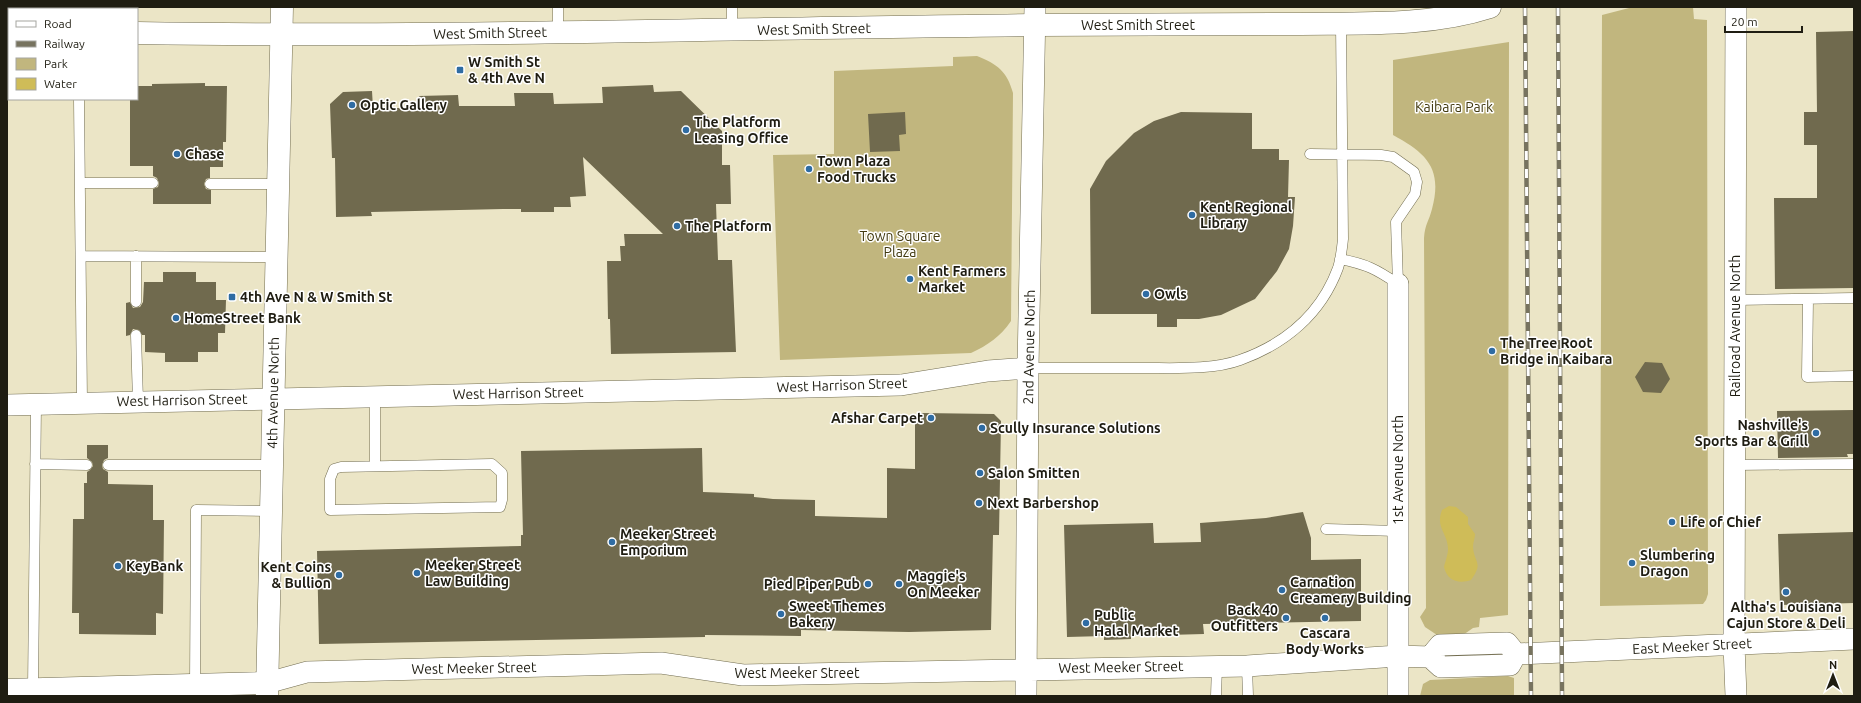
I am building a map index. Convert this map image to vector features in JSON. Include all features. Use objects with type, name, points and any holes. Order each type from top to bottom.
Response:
[{"type":"main road","name":"4th Avenue North","points":[[267,690],[282,7]]},
{"type":"main road","name":"West Smith Street","points":[[138,33],[281,35],[732,30],[1035,16],[1341,23],[1406,14],[1449,16],[1490,7]]},
{"type":"main road","name":"West Meeker Street","points":[[7,690],[33,689],[120,692],[195,685],[267,690]]},
{"type":"street","name":"Railroad Avenue North","points":[[1736,7],[1734,465],[1734,645],[1736,696]]},
{"type":"street","name":"2nd Avenue North","points":[[1026,696],[1028,368],[1035,16]]},
{"type":"street","name":"1st Avenue North","points":[[1398,284],[1398,696]]},
{"type":"street","name":"West Harrison Street","points":[[7,405],[901,385],[988,371],[1028,368]]},
{"type":"street","name":"East Meeker Street","points":[[1524,654],[1854,640]]},
{"type":"street","name":"West Meeker Street","points":[[267,690],[307,672],[670,664],[743,675],[1247,666],[1398,656],[1430,657],[1441,667],[1510,665],[1524,654]]},
{"type":"lane","points":[[558,7],[558,32]]},
{"type":"lane","points":[[732,7],[732,30]]},
{"type":"lane","points":[[1028,368],[1175,368],[1209,366],[1239,360],[1289,335],[1307,320],[1324,297],[1338,267],[1343,239],[1341,23]]},
{"type":"lane","points":[[79,100],[82,403]]},
{"type":"lane","points":[[1310,154],[1381,154],[1394,157],[1414,172],[1417,182],[1415,194],[1396,222],[1398,284]]},
{"type":"lane","points":[[80,183],[153,183]]},
{"type":"lane","points":[[210,184],[278,184]]},
{"type":"lane","points":[[81,256],[277,257]]},
{"type":"lane","points":[[136,256],[136,302]]},
{"type":"lane","points":[[1340,259],[1363,264],[1380,272],[1398,284]]},
{"type":"lane","points":[[1735,300],[1854,298]]},
{"type":"lane","points":[[1808,299],[1807,377],[1854,376]]},
{"type":"lane","points":[[136,335],[138,401]]},
{"type":"lane","points":[[374,397],[374,466]]},
{"type":"lane","points":[[33,689],[36,404]]},
{"type":"lane","points":[[35,464],[87,465]]},
{"type":"lane","points":[[492,464],[502,473],[502,500],[500,507],[330,510],[330,479],[334,469],[374,466],[492,464]]},
{"type":"lane","points":[[1734,465],[1854,464]]},
{"type":"lane","points":[[108,465],[272,465]]},
{"type":"lane","points":[[195,685],[196,510],[270,511]]},
{"type":"lane","points":[[1326,529],[1398,531]]},
{"type":"lane","points":[[1216,666],[1216,696]]},
{"type":"lane","points":[[1247,666],[1248,696]]},
{"type":"green space","points":[[1633,7],[1693,7],[1694,19],[1707,20],[1708,594],[1703,604],[1600,606],[1602,15]]},
{"type":"green space","name":"Kaibara Park","points":[[1509,42],[1508,615],[1480,618],[1479,627],[1473,628],[1463,635],[1443,639],[1425,627],[1420,617],[1426,608],[1424,238],[1435,195],[1435,183],[1433,172],[1429,163],[1423,156],[1415,148],[1393,135],[1393,60]]},
{"type":"green space","name":"Town Square Plaza","points":[[977,56],[996,65],[1000,69],[1008,79],[1013,93],[1011,321],[993,340],[971,353],[780,360],[773,155],[834,154],[834,71],[953,66],[953,57]]},
{"type":"green space","points":[[1508,676],[1514,678],[1514,696],[1420,696],[1423,684],[1430,680]]},
{"type":"water","points":[[1449,506],[1456,507],[1468,517],[1468,524],[1475,534],[1473,547],[1478,566],[1471,580],[1462,582],[1454,580],[1448,576],[1444,567],[1448,549],[1441,526],[1440,516],[1442,510]]},
{"type":"building","points":[[1854,31],[1854,288],[1775,289],[1774,198],[1817,198],[1817,145],[1804,145],[1804,112],[1817,112],[1816,32]]},
{"type":"building","name":"Chase","points":[[205,83],[205,86],[227,86],[226,142],[223,142],[223,167],[210,167],[210,178],[206,179],[204,184],[206,189],[211,190],[211,204],[153,204],[153,189],[158,187],[159,183],[157,178],[153,176],[153,166],[130,166],[130,100],[138,100],[138,86],[152,86],[152,84]]},
{"type":"building","name":"The Platform","points":[[653,85],[654,92],[681,91],[722,131],[722,165],[730,165],[731,204],[716,204],[718,260],[732,260],[736,352],[611,354],[610,319],[608,319],[607,261],[621,261],[620,246],[625,246],[624,234],[663,234],[583,157],[586,196],[570,197],[571,207],[554,207],[554,212],[521,212],[521,209],[503,209],[371,212],[372,216],[336,217],[335,158],[332,158],[330,104],[343,92],[372,91],[373,108],[420,108],[419,96],[458,95],[459,106],[515,106],[514,93],[553,93],[554,104],[603,103],[602,87]]},
{"type":"building","points":[[905,112],[906,134],[899,135],[900,151],[870,152],[868,114]]},
{"type":"building","name":"Kent Regional Library","points":[[1181,112],[1252,113],[1252,149],[1279,149],[1279,160],[1289,160],[1288,197],[1295,197],[1293,226],[1289,249],[1277,271],[1255,299],[1221,315],[1199,319],[1177,319],[1177,327],[1157,327],[1157,314],[1091,314],[1090,189],[1106,161],[1134,133],[1154,121]]},
{"type":"building","name":"HomeStreet Bank","points":[[163,272],[196,272],[196,282],[216,282],[216,300],[226,300],[225,333],[218,333],[218,352],[198,352],[198,362],[165,362],[165,353],[145,352],[145,335],[142,335],[139,330],[133,329],[130,335],[126,336],[126,303],[130,302],[133,308],[140,307],[143,302],[144,282],[163,282]]},
{"type":"building","points":[[1645,362],[1662,363],[1670,379],[1661,393],[1643,392],[1635,377]]},
{"type":"building","name":"Nashville's Sports Bar & Grill","points":[[1854,410],[1854,454],[1847,454],[1848,457],[1778,458],[1777,411]]},
{"type":"building","points":[[922,413],[994,414],[1001,421],[999,535],[993,535],[991,630],[909,632],[801,630],[801,636],[705,635],[705,637],[319,644],[317,551],[521,546],[521,535],[523,535],[521,451],[702,448],[703,492],[754,494],[754,497],[773,499],[815,500],[815,516],[887,518],[887,468],[915,469],[915,421]]},
{"type":"building","name":"KeyBank","points":[[87,445],[108,445],[108,458],[104,460],[102,465],[103,469],[108,472],[108,484],[153,485],[153,520],[164,520],[163,614],[156,613],[156,635],[79,634],[79,613],[72,613],[73,519],[84,519],[84,483],[87,483],[87,472],[93,466],[92,462],[87,458]]},
{"type":"building","points":[[1303,512],[1311,538],[1311,560],[1361,559],[1361,621],[1203,624],[1204,634],[1131,636],[1131,639],[1104,640],[1104,636],[1067,637],[1064,525],[1153,523],[1154,543],[1201,542],[1200,523],[1266,518]]},
{"type":"building","points":[[1854,532],[1854,603],[1780,605],[1778,534]]},
{"type":"railway","points":[[1525,7],[1531,696]]},
{"type":"railway","points":[[1558,7],[1562,696]]},
{"type":"place","name":"W Smith St & 4th Ave N","points":[[460,70]]},
{"type":"place","name":"Optic Gallery","points":[[352,105]]},
{"type":"place","name":"The Platform Leasing Office","points":[[686,130]]},
{"type":"place","name":"Chase","points":[[177,154]]},
{"type":"place","name":"Town Plaza Food Trucks","points":[[809,169]]},
{"type":"place","name":"Kent Regional Library","points":[[1192,215]]},
{"type":"place","name":"The Platform","points":[[677,226]]},
{"type":"place","name":"Kent Farmers Market","points":[[910,279]]},
{"type":"place","name":"Owls","points":[[1146,294]]},
{"type":"place","name":"4th Ave N & W Smith St","points":[[232,297]]},
{"type":"place","name":"HomeStreet Bank","points":[[176,318]]},
{"type":"place","name":"The Tree Root Bridge in Kaibara","points":[[1492,351]]},
{"type":"place","name":"Afshar Carpet","points":[[931,418]]},
{"type":"place","name":"Scully Insurance Solutions","points":[[982,428]]},
{"type":"place","name":"Nashville's Sports Bar & Grill","points":[[1816,433]]},
{"type":"place","name":"Salon Smitten","points":[[980,473]]},
{"type":"place","name":"Next Barbershop","points":[[979,503]]},
{"type":"place","name":"Life of Chief","points":[[1672,522]]},
{"type":"place","name":"Meeker Street Emporium","points":[[612,542]]},
{"type":"place","name":"Slumbering Dragon","points":[[1632,563]]},
{"type":"place","name":"KeyBank","points":[[118,566]]},
{"type":"place","name":"Meeker Street Law Building","points":[[417,573]]},
{"type":"place","name":"Kent Coins & Bullion","points":[[339,575]]},
{"type":"place","name":"Pied Piper Pub","points":[[868,584]]},
{"type":"place","name":"Maggie's On Meeker","points":[[899,584]]},
{"type":"place","name":"Carnation Creamery Building","points":[[1282,590]]},
{"type":"place","name":"Altha's Louisiana Cajun Store & Deli","points":[[1786,592]]},
{"type":"place","name":"Sweet Themes Bakery","points":[[781,614]]},
{"type":"place","name":"Back 40 Outfitters","points":[[1286,618]]},
{"type":"place","name":"Cascara Body Works","points":[[1325,618]]},
{"type":"place","name":"Public Halal Market","points":[[1086,623]]}]
